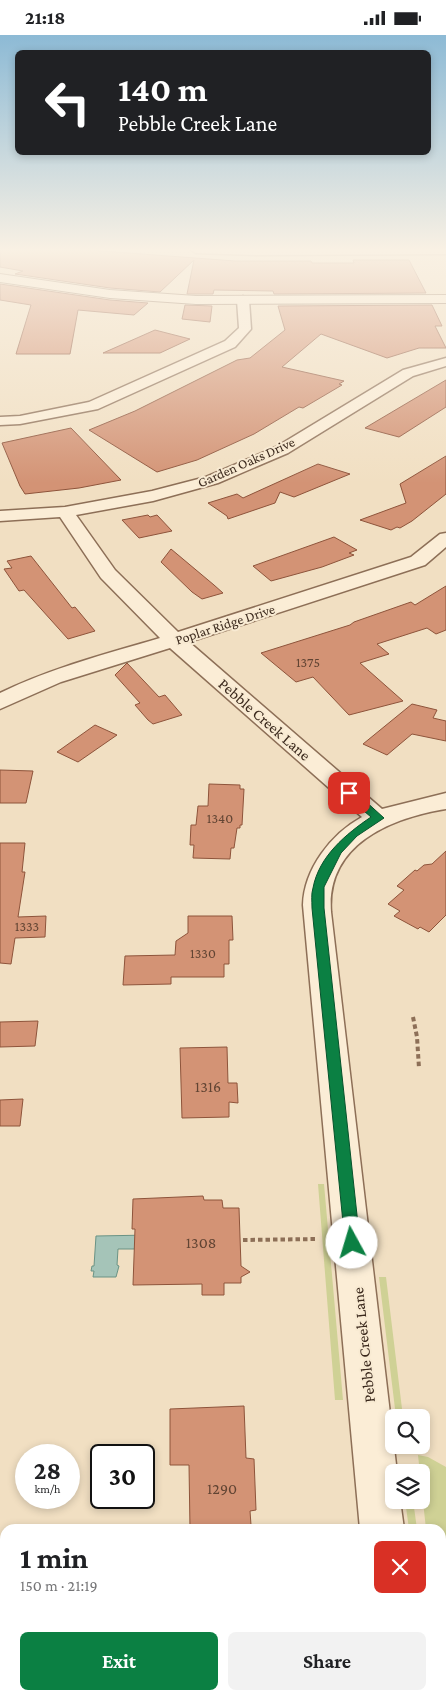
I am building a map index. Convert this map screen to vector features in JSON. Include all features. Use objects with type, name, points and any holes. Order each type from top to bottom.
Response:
[{"type":"street","points":[[0,421],[20,420],[92,406],[230,344],[245,328]]},
{"type":"street","name":"Garden Oaks Drive","points":[[0,516],[65,512],[153,496],[212,480],[282,449],[408,373],[446,362]]},
{"type":"street","name":"Pebble Creek Lane","points":[[65,512],[108,574],[174,640],[378,818],[353,834],[337,851],[318,887],[318,908],[381,1524]]},
{"type":"street","name":"Poplar Ridge Drive","points":[[0,702],[53,677],[418,561],[446,538]]},
{"type":"street","points":[[378,818],[418,805],[446,801]]},
{"type":"path","points":[[413,1017],[418,1037],[419,1068]]},
{"type":"path","points":[[243,1240],[318,1239]]},
{"type":"green space","points":[[318,1184],[324,1184],[343,1400],[335,1400]]},
{"type":"green space","points":[[379,1277],[386,1277],[402,1409],[395,1409]]},
{"type":"green space","points":[[418,1455],[428,1457],[446,1467],[446,1524],[425,1524],[424,1509],[430,1509],[430,1464],[419,1464]]},
{"type":"green space","points":[[406,1509],[414,1509],[416,1524],[408,1524]]},
{"type":"shaded area","points":[[150,1235],[149,1249],[118,1249],[117,1265],[119,1266],[116,1277],[93,1277],[94,1271],[91,1271],[92,1266],[94,1266],[96,1236]]},
{"type":"building","points":[[24,328],[75,328],[70,354],[16,354]]},
{"type":"building","points":[[284,328],[436,328],[446,348],[419,348],[387,358],[321,334],[282,367],[344,381],[339,384],[342,385],[303,408],[299,407],[254,434],[197,460],[157,472],[89,430],[135,411],[237,360],[250,358],[285,330]]},
{"type":"building","points":[[155,330],[190,339],[160,353],[103,353]]},
{"type":"building","points":[[446,380],[446,407],[399,437],[365,428]]},
{"type":"building","points":[[71,428],[121,480],[79,488],[25,494],[2,443]]},
{"type":"building","points":[[446,456],[446,494],[412,521],[400,528],[397,527],[391,530],[360,520],[406,503],[400,484]]},
{"type":"building","points":[[318,464],[350,474],[294,497],[280,492],[275,503],[228,519],[227,516],[208,503],[237,494],[243,498]]},
{"type":"building","points":[[148,515],[150,517],[157,515],[172,531],[139,538],[122,520]]},
{"type":"building","points":[[334,537],[357,550],[349,553],[354,555],[322,567],[271,581],[253,566]]},
{"type":"building","points":[[171,549],[223,593],[202,599],[192,592],[161,562]]},
{"type":"building","points":[[31,556],[72,608],[75,607],[95,631],[68,639],[24,590],[19,591],[4,569],[12,568],[7,561]]},
{"type":"building","points":[[446,586],[446,630],[436,634],[427,628],[377,644],[389,654],[360,663],[403,701],[349,715],[313,677],[296,682],[261,653],[350,625],[411,602],[415,605]]},
{"type":"building","points":[[127,663],[159,697],[165,695],[182,715],[153,724],[148,720],[135,705],[140,703],[115,675]]},
{"type":"building","points":[[412,704],[437,710],[433,718],[446,721],[446,741],[412,734],[387,755],[363,744]]},
{"type":"building","points":[[95,725],[117,735],[78,762],[57,752]]},
{"type":"building","points":[[0,770],[33,771],[26,803],[0,803]]},
{"type":"building","points":[[209,784],[240,785],[240,789],[244,789],[242,825],[240,825],[240,828],[237,828],[230,859],[193,858],[194,845],[190,845],[191,825],[196,825],[198,806],[208,806]]},
{"type":"building","points":[[0,843],[25,843],[22,872],[25,872],[18,917],[46,916],[45,937],[15,938],[11,964],[0,963]]},
{"type":"building","points":[[446,851],[446,915],[429,932],[420,927],[418,929],[394,916],[400,911],[388,904],[404,890],[397,886],[415,870],[417,871],[424,865],[432,864]]},
{"type":"building","points":[[188,916],[232,916],[233,940],[229,940],[229,964],[224,964],[224,977],[171,977],[171,984],[123,985],[125,956],[175,955],[176,941],[188,933]]},
{"type":"building","points":[[38,1021],[35,1046],[0,1047],[0,1022]]},
{"type":"building","points":[[227,1047],[228,1083],[237,1083],[238,1103],[229,1102],[229,1117],[182,1118],[180,1048]]},
{"type":"building","points":[[23,1099],[20,1126],[0,1126],[0,1100]]},
{"type":"building","points":[[203,1196],[204,1200],[222,1200],[223,1208],[239,1208],[241,1266],[250,1272],[241,1277],[241,1283],[224,1283],[224,1295],[202,1295],[202,1284],[133,1285],[135,1229],[132,1229],[133,1199]]},
{"type":"building","points":[[244,1406],[246,1458],[254,1459],[256,1510],[250,1511],[251,1524],[190,1524],[189,1465],[170,1465],[170,1409]]},
{"type":"route","points":[[349,793],[378,818],[353,834],[337,851],[318,887],[318,908],[352,1243]]}]
